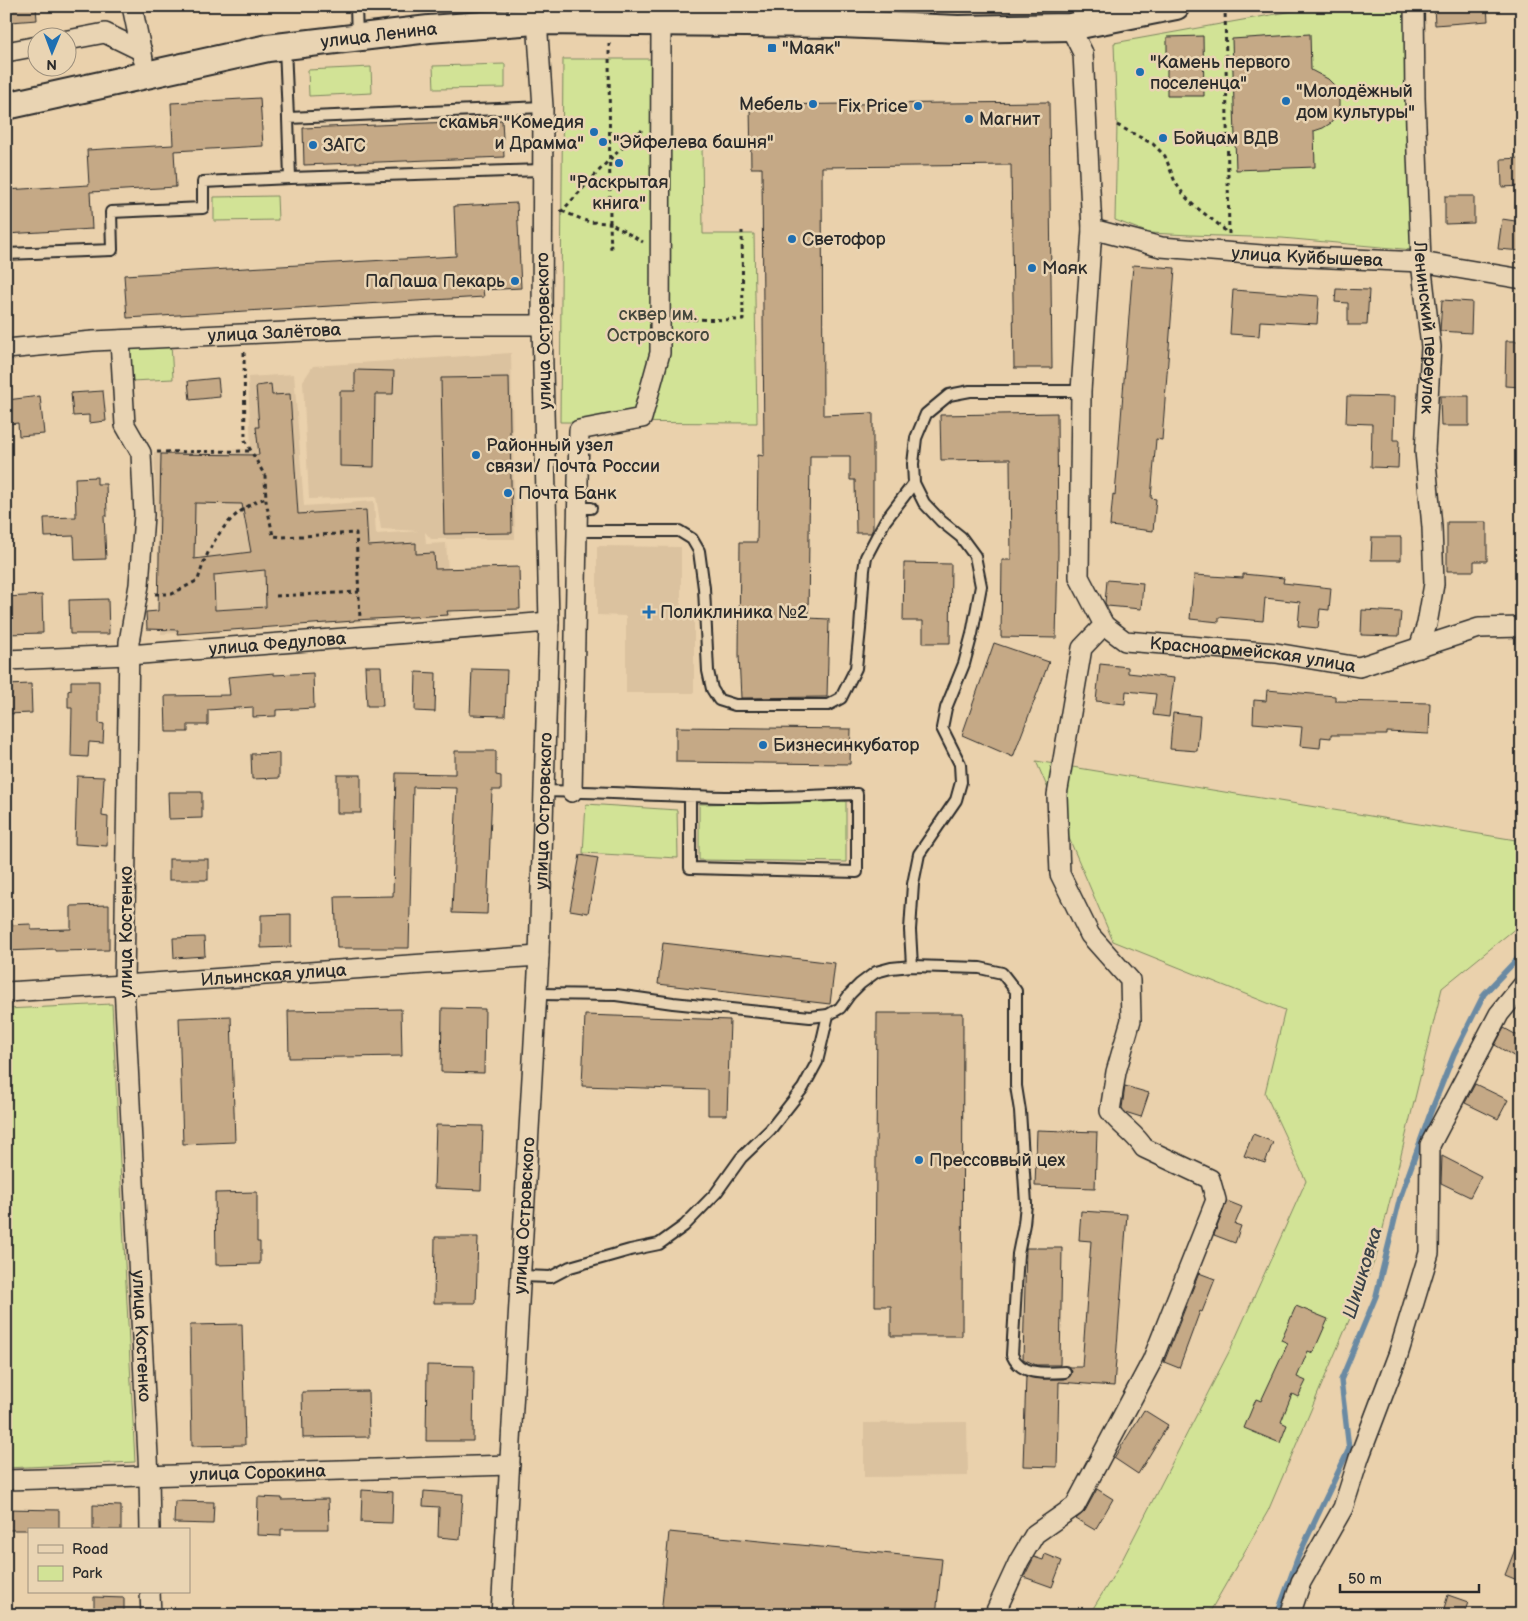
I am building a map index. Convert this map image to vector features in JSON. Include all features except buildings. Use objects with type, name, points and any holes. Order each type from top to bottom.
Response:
[{"type":"main road","name":"улица Ленина","points":[[6,106],[144,63],[357,38],[536,14],[609,22],[661,22],[841,15],[958,29],[1070,27],[1176,6]]},
{"type":"street","points":[[132,6],[144,63]]},
{"type":"street","name":"Ленинский переулок","points":[[1414,6],[1421,262],[1431,347],[1425,450],[1432,527],[1434,584],[1427,624],[1420,648]]},
{"type":"street","name":"улица Островского","points":[[501,1615],[539,956],[549,622],[542,325],[543,107],[536,14]]},
{"type":"street","points":[[572,792],[577,531],[584,508],[579,430],[642,418],[660,353],[662,253],[661,22]]},
{"type":"street","points":[[994,1615],[1019,1561],[1035,1534],[1074,1506],[1152,1361],[1216,1200],[1210,1178],[1144,1148],[1138,1139],[1117,1121],[1110,1111],[1116,1072],[1131,1020],[1130,980],[1090,935],[1060,874],[1057,795],[1082,648],[1104,625],[1079,578],[1081,392],[1092,229],[1083,53],[1070,27]]},
{"type":"street","points":[[78,38],[105,33],[144,63]]},
{"type":"street","points":[[6,52],[28,48]]},
{"type":"street","name":"улица Куйбышева","points":[[1092,229],[1161,247],[1262,255],[1421,262],[1522,279]]},
{"type":"street","name":"улица Залётова","points":[[6,349],[120,340],[434,325],[542,325]]},
{"type":"street","name":"улица Костенко","points":[[120,340],[125,425],[141,452],[144,515],[137,595],[128,655],[124,985],[149,1476],[150,1528]]},
{"type":"street","name":"улица Федулова","points":[[6,660],[128,655],[549,622]]},
{"type":"street","name":"Красноармейская улица","points":[[1104,625],[1125,641],[1276,653],[1359,667],[1479,628],[1522,627]]},
{"type":"street","name":"Ильинская улица","points":[[6,992],[539,956]]},
{"type":"street","points":[[1290,1615],[1301,1582],[1343,1508],[1359,1458],[1398,1354],[1429,1253],[1430,1145],[1499,1014],[1522,986]]},
{"type":"street","name":"улица Сорокина","points":[[6,1480],[510,1465]]},
{"type":"street","points":[[150,1594],[150,1615]]},
{"type":"lane","points":[[356,6],[357,38]]},
{"type":"lane","points":[[285,46],[290,178]]},
{"type":"lane","points":[[288,118],[543,107]]},
{"type":"lane","points":[[6,254],[112,250],[111,212],[203,208],[204,182],[543,170]]},
{"type":"lane","points":[[912,966],[910,930],[913,884],[919,854],[956,800],[960,782],[960,764],[942,728],[946,708],[964,664],[972,634],[980,586],[975,556],[961,538],[924,503],[914,483],[913,464],[916,438],[926,414],[949,395],[970,391],[1081,392]]},
{"type":"lane","points":[[577,531],[679,531],[692,539],[700,551],[704,588],[708,671],[712,689],[719,700],[735,705],[828,705],[841,698],[856,668],[866,557],[885,521],[914,483]]},
{"type":"lane","points":[[544,791],[572,792],[690,796],[747,798],[857,794],[857,872],[690,868],[690,796]]},
{"type":"lane","points":[[537,994],[616,995],[673,1003],[810,1017],[828,1015],[840,1008],[860,984],[876,972],[891,968],[912,966],[980,968],[1002,974],[1016,991],[1016,1086],[1020,1111],[1026,1204],[1018,1254],[1012,1355],[1015,1363],[1031,1372],[1065,1372]]},
{"type":"lane","points":[[521,1276],[550,1276],[570,1267],[659,1244],[684,1226],[716,1193],[741,1158],[770,1130],[803,1088],[817,1062],[828,1015]]},
{"type":"path","points":[[1117,125],[1153,144],[1165,156],[1175,182],[1184,195],[1192,204],[1223,228],[1229,238],[1225,6]]},
{"type":"path","points":[[609,22],[611,252]]},
{"type":"path","points":[[562,211],[609,160],[661,112]]},
{"type":"path","points":[[543,211],[562,211],[588,222],[610,224],[662,253]]},
{"type":"path","points":[[661,319],[743,320],[742,231]]},
{"type":"path","points":[[243,334],[245,440],[265,476],[266,498],[273,536],[356,533],[361,637]]},
{"type":"path","points":[[141,452],[252,451]]},
{"type":"path","points":[[137,595],[172,594],[198,580],[204,559],[224,526],[245,506],[266,498]]},
{"type":"path","points":[[276,596],[359,592]]},
{"type":"shaded area","points":[[511,353],[515,539],[431,539],[425,532],[426,544],[446,543],[451,616],[161,634],[154,452],[251,449],[248,377],[294,374],[304,506],[374,501],[376,534],[419,531],[381,529],[376,497],[309,499],[303,381],[313,366]]},
{"type":"shaded area","points":[[597,546],[681,547],[681,608],[694,608],[694,693],[626,693],[626,616],[597,615]]},
{"type":"shaded area","points":[[967,1422],[968,1476],[864,1477],[864,1423]]},
{"type":"green space","points":[[1321,6],[1414,6],[1414,250],[1282,238],[1149,233],[1115,220],[1117,125],[1114,43]]},
{"type":"green space","name":"сквер им. Островского","points":[[563,59],[671,59],[672,141],[702,142],[703,234],[754,234],[757,423],[560,422]]},
{"type":"green space","points":[[505,64],[505,88],[434,89],[433,66]]},
{"type":"green space","points":[[371,67],[372,93],[309,96],[308,70]]},
{"type":"green space","points":[[277,196],[278,220],[214,221],[214,197]]},
{"type":"green space","points":[[171,343],[173,379],[131,381],[129,345]]},
{"type":"green space","points":[[1036,761],[1522,841],[1522,923],[1442,988],[1376,1257],[1268,1511],[1208,1615],[1089,1615],[1118,1568],[1231,1348],[1306,1181],[1265,1093],[1285,1010],[1113,941]]},
{"type":"green space","points":[[846,801],[846,862],[699,860],[699,804]]},
{"type":"green space","points":[[586,804],[677,810],[678,858],[583,853]]},
{"type":"green space","points":[[112,1004],[135,1462],[6,1468],[6,1009]]},
{"type":"waterway","name":"Шишковка","points":[[1277,1615],[1298,1557],[1349,1449],[1341,1380],[1376,1296],[1400,1198],[1430,1114],[1454,1054],[1484,994],[1522,954]]},
{"type":"place","name":"\"Маяк\"","points":[[772,48]]},
{"type":"place","name":"\"Камень первого поселенца\"","points":[[1140,72]]},
{"type":"place","name":"\"Молодёжный дом культуры\"","points":[[1286,101]]},
{"type":"place","name":"Мебель","points":[[813,104]]},
{"type":"place","name":"Fix Price","points":[[918,106]]},
{"type":"place","name":"Магнит","points":[[969,119]]},
{"type":"place","name":"скамья \"Комедия и Драмма\"","points":[[594,132]]},
{"type":"place","name":"Бойцам ВДВ","points":[[1163,138]]},
{"type":"place","name":"\"Эйфелева башня\"","points":[[603,142]]},
{"type":"place","name":"ЗАГС","points":[[313,145]]},
{"type":"place","name":"\"Раскрытая книга\"","points":[[619,163]]},
{"type":"place","name":"Светофор","points":[[792,239]]},
{"type":"place","name":"Maяк","points":[[1032,268]]},
{"type":"place","name":"ПаПаша Пекарь","points":[[515,281]]},
{"type":"place","name":"Районный узел связи/ Почта России","points":[[476,455]]},
{"type":"place","name":"Почта Банк","points":[[508,493]]},
{"type":"place","name":"Поликлиника №2","points":[[649,612]]},
{"type":"place","name":"Бизнесинкубатор","points":[[763,745]]},
{"type":"place","name":"Прессоввый цех","points":[[919,1160]]}]
